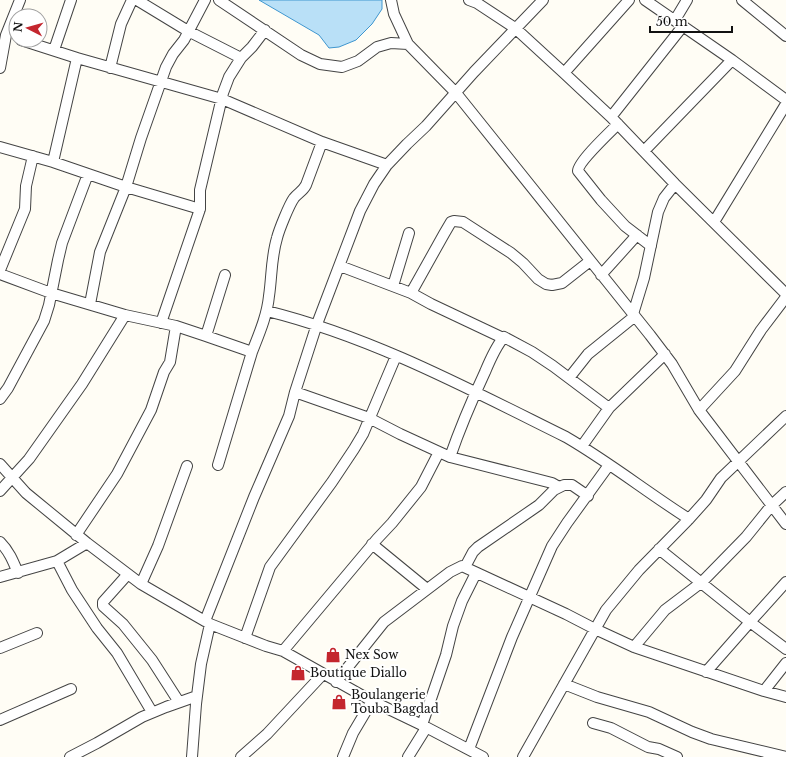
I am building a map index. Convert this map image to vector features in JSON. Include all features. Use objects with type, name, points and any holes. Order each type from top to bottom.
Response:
[{"type":"street","points":[[0,68],[7,35],[20,0]]},
{"type":"street","points":[[54,50],[71,0]]},
{"type":"street","points":[[110,68],[121,24],[132,0]]},
{"type":"street","points":[[137,0],[188,31],[241,58]]},
{"type":"street","points":[[90,304],[100,252],[126,187],[141,138],[166,67],[173,54],[184,40],[205,0]]},
{"type":"street","points":[[219,0],[301,55],[320,64],[342,66],[358,61],[377,47],[391,43],[408,44]]},
{"type":"street","points":[[391,0],[394,14],[408,44],[456,93],[665,354],[699,410],[786,524]]},
{"type":"street","points":[[469,0],[477,3],[515,28],[564,73],[614,121],[786,294]]},
{"type":"street","points":[[192,757],[197,696],[208,623],[251,504],[288,419],[317,324],[360,211],[374,184],[387,165],[543,0]]},
{"type":"street","points":[[564,73],[629,0]]},
{"type":"street","points":[[645,0],[732,60],[786,100]]},
{"type":"street","points":[[651,246],[625,226],[601,200],[577,169],[614,121],[679,23],[687,0]]},
{"type":"street","points":[[742,0],[786,36]]},
{"type":"street","points":[[161,323],[200,209],[200,190],[222,99],[229,77],[241,58],[265,30]]},
{"type":"street","points":[[47,48],[110,68],[222,99],[322,142],[387,165]]},
{"type":"street","points":[[53,162],[77,58]]},
{"type":"street","points":[[644,151],[732,60]]},
{"type":"street","points":[[714,222],[786,104]]},
{"type":"street","points":[[218,465],[252,352],[267,311],[270,296],[272,258],[278,236],[294,199],[303,191],[306,185],[322,142]]},
{"type":"street","points":[[0,147],[53,162],[126,187],[200,209]]},
{"type":"street","points":[[0,270],[25,209],[27,179],[33,156]]},
{"type":"street","points":[[0,399],[8,388],[44,321],[49,305],[62,243],[88,174]]},
{"type":"street","points":[[569,378],[588,354],[634,315],[644,278],[658,212],[664,198],[675,184]]},
{"type":"street","points":[[411,293],[451,222],[454,221],[463,222],[511,253],[538,279],[546,284],[552,285],[562,283],[590,261]]},
{"type":"street","points":[[393,286],[409,233]]},
{"type":"street","points":[[601,275],[637,235]]},
{"type":"street","points":[[340,266],[411,293],[503,338],[505,337],[532,352],[609,408]]},
{"type":"street","points":[[0,274],[51,293],[125,315],[176,326],[252,352]]},
{"type":"street","points":[[206,336],[225,275]]},
{"type":"street","points":[[699,410],[735,371],[761,330],[786,297]]},
{"type":"street","points":[[267,311],[317,324],[358,339],[475,392],[582,446],[664,503],[690,519]]},
{"type":"street","points":[[0,492],[29,459],[70,401],[125,315]]},
{"type":"street","points":[[76,534],[117,474],[152,410],[164,372],[170,362],[176,326]]},
{"type":"street","points":[[450,457],[475,392],[503,338]]},
{"type":"street","points":[[582,446],[609,408],[665,354]]},
{"type":"street","points":[[245,638],[270,567],[332,482],[363,434],[396,356]]},
{"type":"street","points":[[295,392],[369,418],[450,457],[552,482],[559,487]]},
{"type":"street","points":[[522,757],[606,610],[639,570],[690,519],[721,478],[786,416]]},
{"type":"street","points":[[283,651],[372,544],[392,524],[421,487],[439,452]]},
{"type":"street","points":[[0,464],[26,493],[87,543],[141,584],[208,623],[283,651],[372,701],[424,726],[471,753],[484,757]]},
{"type":"street","points":[[471,753],[512,637],[552,546],[609,464]]},
{"type":"street","points":[[141,584],[158,546],[187,466]]},
{"type":"street","points":[[465,568],[478,547],[539,505],[564,484],[572,485],[588,496]]},
{"type":"street","points":[[634,647],[665,610],[702,582],[746,537],[771,506],[786,492]]},
{"type":"street","points":[[0,542],[7,549],[18,573]]},
{"type":"street","points":[[0,577],[57,561],[87,543]]},
{"type":"street","points":[[372,544],[426,589]]},
{"type":"street","points":[[659,549],[786,649]]},
{"type":"street","points":[[57,561],[72,590],[116,654],[152,712]]},
{"type":"street","points":[[336,682],[384,622],[426,589],[458,567],[465,568],[634,647],[786,698]]},
{"type":"street","points":[[128,574],[102,604],[123,624],[152,660],[179,702]]},
{"type":"street","points":[[408,757],[424,726],[446,655],[453,626],[460,607],[476,574]]},
{"type":"street","points":[[706,672],[786,582]]},
{"type":"street","points":[[0,648],[37,633]]},
{"type":"street","points":[[764,691],[786,663]]},
{"type":"street","points":[[241,757],[267,734],[323,674]]},
{"type":"street","points":[[564,684],[597,697],[649,712],[711,739],[786,757]]},
{"type":"street","points":[[0,720],[71,689]]},
{"type":"street","points":[[70,757],[152,712],[197,696]]},
{"type":"street","points":[[343,757],[353,733],[372,701]]},
{"type":"street","points":[[593,723],[611,728],[648,747],[659,749],[677,757]]},
{"type":"water","points":[[259,0],[382,0],[382,9],[372,24],[356,40],[339,47],[329,48],[319,35]]},
{"type":"place","name":"Nex Sow","points":[[333,655]]},
{"type":"place","name":"Boutique Diallo","points":[[298,673]]},
{"type":"place","name":"Boulangerie Touba Bagdad","points":[[339,702]]}]
